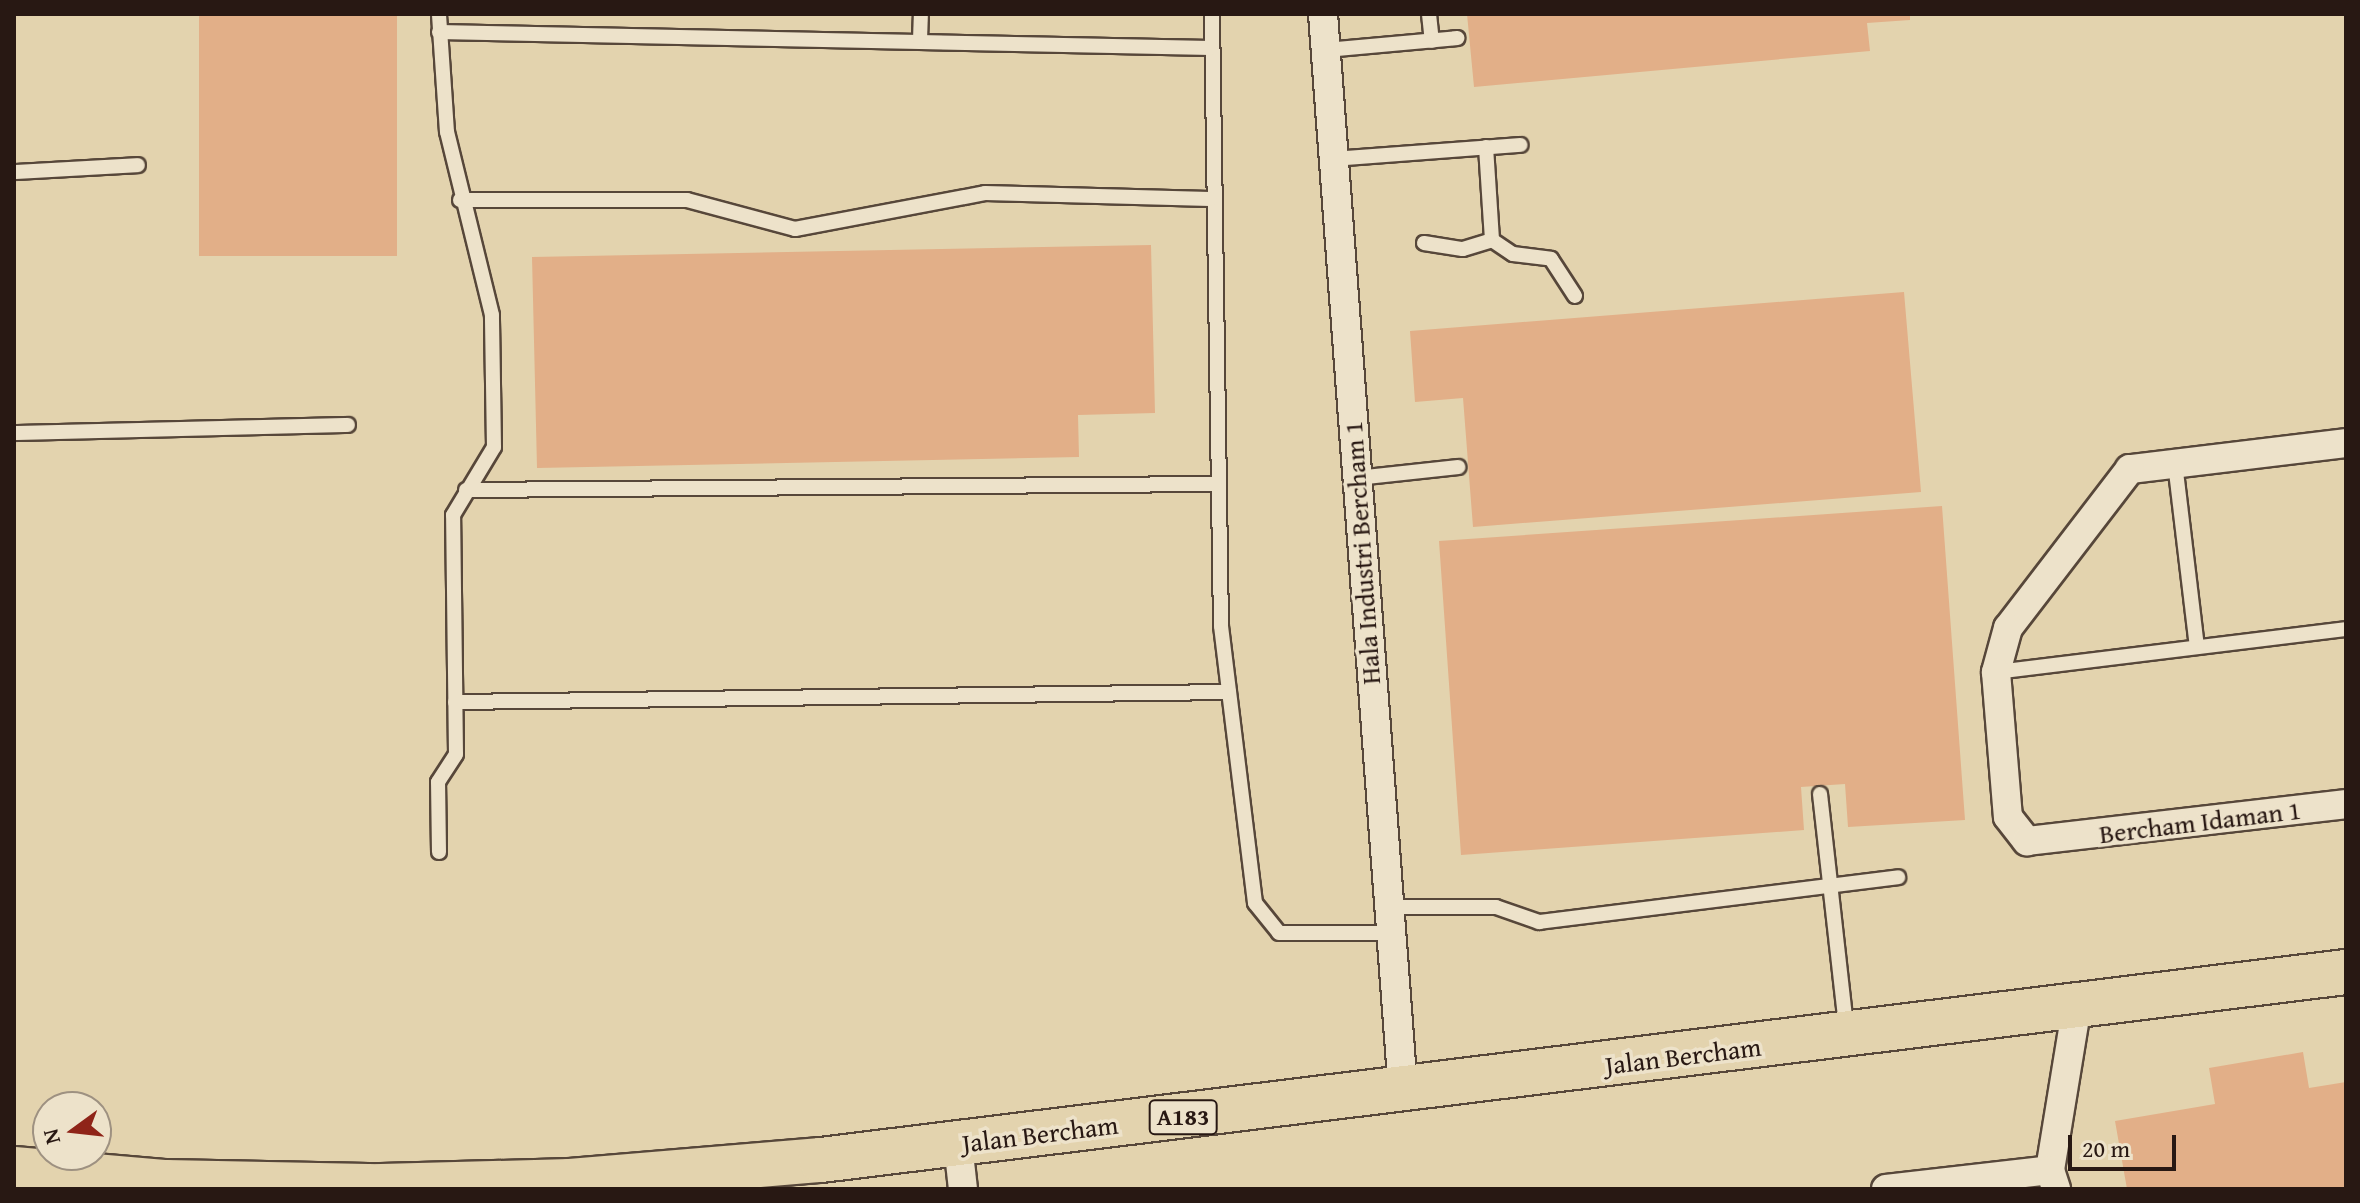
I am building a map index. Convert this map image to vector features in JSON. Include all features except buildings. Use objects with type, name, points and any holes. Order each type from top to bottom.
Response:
[{"type":"main road","name":"Jalan Bercham","points":[[14,1169],[166,1182],[412,1186],[570,1181],[958,1144],[2346,972]]},
{"type":"street","name":"Hala Industri Bercham 1","points":[[1323,14],[1403,1091]]},
{"type":"street","points":[[1996,672],[2008,628],[2130,469],[2346,443]]},
{"type":"street","name":"Bercham Idaman 1","points":[[1996,672],[2010,827],[2027,841],[2346,804]]},
{"type":"street","points":[[1886,1189],[2053,1180],[2077,1006]]},
{"type":"street","points":[[958,1144],[963,1189]]},
{"type":"lane","points":[[439,14],[460,200],[492,315],[494,447],[466,490],[452,533],[456,754],[438,782],[439,852]]},
{"type":"lane","points":[[920,40],[921,14]]},
{"type":"lane","points":[[1212,14],[1210,199],[1215,484],[1229,692],[1261,918],[1290,935],[1496,907],[1539,922],[1898,877]]},
{"type":"lane","points":[[1429,14],[1432,41]]},
{"type":"lane","points":[[439,32],[1211,48]]},
{"type":"lane","points":[[1326,50],[1457,38]]},
{"type":"lane","points":[[1333,159],[1520,145]]},
{"type":"lane","points":[[1486,147],[1492,240]]},
{"type":"lane","points":[[14,172],[138,165]]},
{"type":"lane","points":[[460,200],[687,200],[795,229],[985,193],[1210,199]]},
{"type":"lane","points":[[1424,243],[1463,249],[1492,240]]},
{"type":"lane","points":[[1492,240],[1513,254],[1551,259],[1575,296]]},
{"type":"lane","points":[[14,433],[348,425]]},
{"type":"lane","points":[[2175,463],[2197,647]]},
{"type":"lane","points":[[1357,478],[1458,467]]},
{"type":"lane","points":[[466,490],[1215,484]]},
{"type":"lane","points":[[1996,672],[2346,629]]},
{"type":"lane","points":[[455,702],[1229,692]]},
{"type":"lane","points":[[1820,794],[1847,1036]]}]
